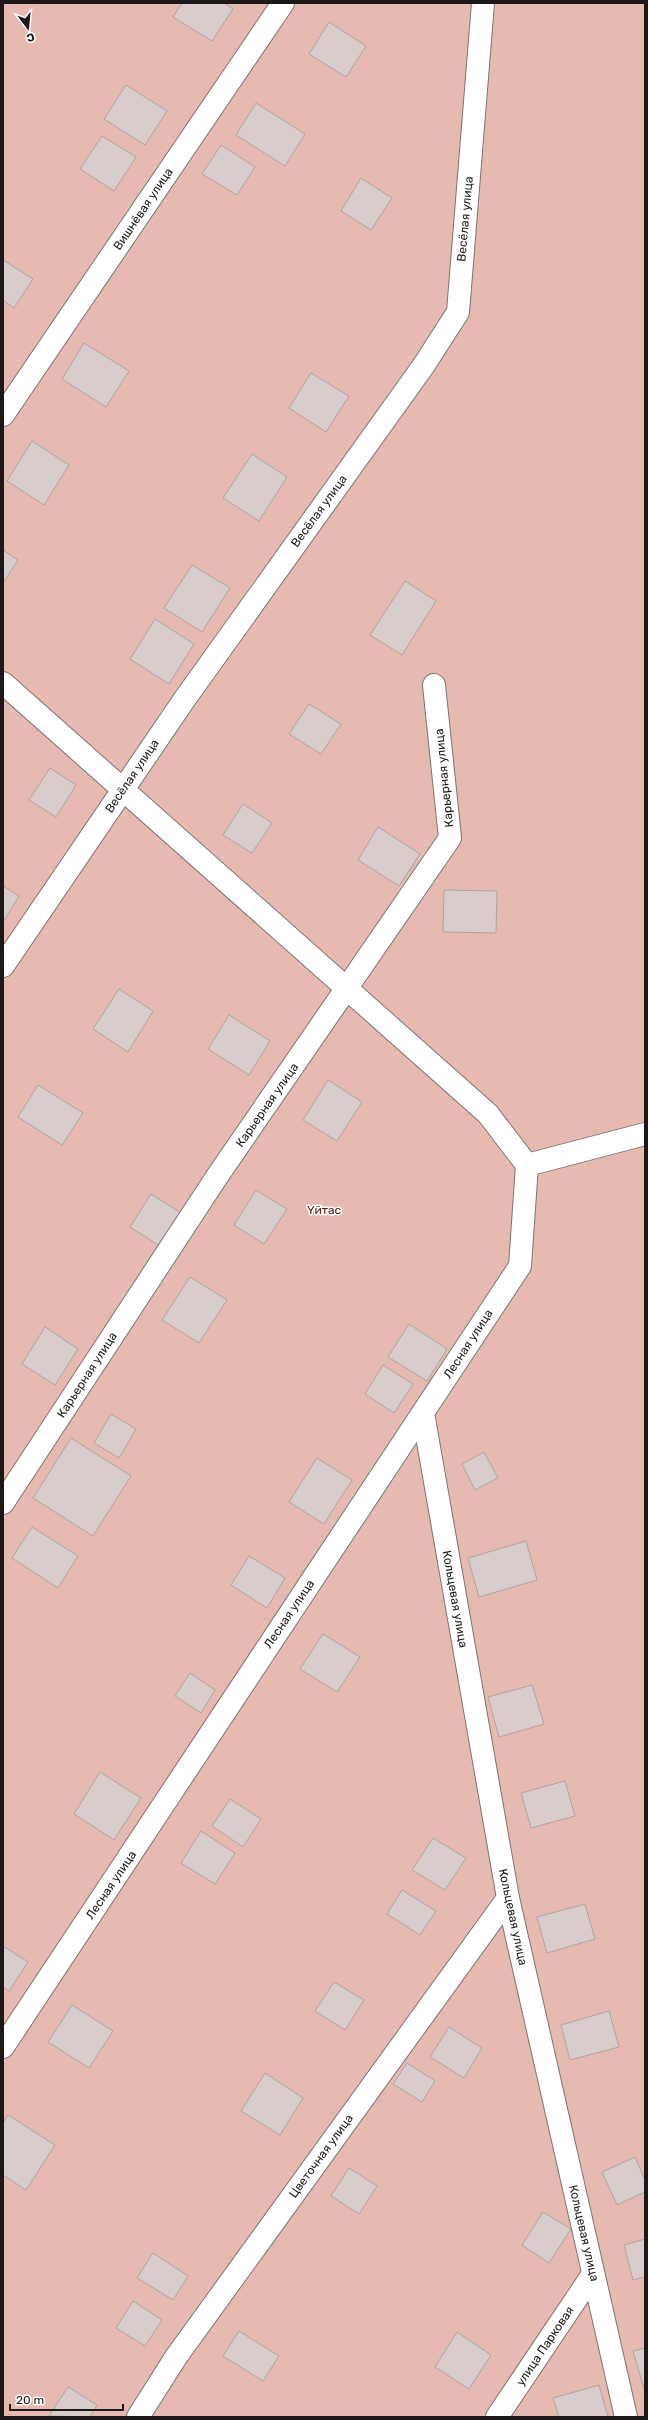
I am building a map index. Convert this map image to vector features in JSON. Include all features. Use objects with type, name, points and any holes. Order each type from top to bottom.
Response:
[{"type":"street","name":"Вишнёвая улица","points":[[3,415],[283,3]]},
{"type":"street","name":"Весёлая улица","points":[[3,966],[184,700],[424,365],[458,312],[483,3]]},
{"type":"street","points":[[3,683],[488,1114],[526,1165],[645,1134]]},
{"type":"street","name":"Карьерная улица","points":[[3,1503],[218,1175],[450,838],[434,685]]},
{"type":"street","name":"Лесная улица","points":[[3,2047],[520,1266],[526,1165]]},
{"type":"street","name":"Кольцевая улица","points":[[423,1413],[508,1898],[626,2417]]},
{"type":"street","name":"Цветочная улица","points":[[138,2417],[176,2357],[508,1898]]},
{"type":"street","name":"улица Парковая","points":[[497,2417],[593,2274]]},
{"type":"green space","name":"Үйтас","points":[[3,3],[645,3],[645,2417],[3,2417]]},
{"type":"building","points":[[182,3],[224,3],[233,9],[212,41],[173,17]]},
{"type":"building","points":[[329,22],[366,46],[346,77],[309,54]]},
{"type":"building","points":[[126,85],[167,111],[145,145],[104,119]]},
{"type":"building","points":[[256,103],[305,134],[285,166],[236,135]]},
{"type":"building","points":[[102,136],[136,157],[114,191],[80,169]]},
{"type":"building","points":[[221,145],[255,167],[237,195],[202,174]]},
{"type":"building","points":[[361,178],[392,198],[371,230],[341,211]]},
{"type":"building","points":[[3,260],[33,279],[14,308],[3,300]]},
{"type":"building","points":[[84,343],[129,371],[106,407],[62,379]]},
{"type":"building","points":[[311,373],[349,396],[326,432],[289,408]]},
{"type":"building","points":[[32,441],[69,465],[44,505],[7,481]]},
{"type":"building","points":[[252,454],[287,477],[259,521],[223,498]]},
{"type":"building","points":[[3,550],[18,560],[3,583]]},
{"type":"building","points":[[192,565],[230,588],[202,632],[164,608]]},
{"type":"building","points":[[405,581],[436,601],[402,655],[370,635]]},
{"type":"building","points":[[155,619],[194,644],[169,684],[130,659]]},
{"type":"building","points":[[309,704],[341,724],[321,754],[289,734]]},
{"type":"building","points":[[50,768],[76,785],[56,817],[29,800]]},
{"type":"building","points":[[243,804],[272,823],[252,853],[223,835]]},
{"type":"building","points":[[378,827],[420,854],[399,886],[358,860]]},
{"type":"building","points":[[3,886],[19,896],[3,922]]},
{"type":"building","points":[[444,890],[497,891],[496,933],[443,932]]},
{"type":"building","points":[[119,989],[153,1011],[128,1052],[93,1029]]},
{"type":"building","points":[[229,1015],[270,1041],[249,1075],[208,1049]]},
{"type":"building","points":[[328,1080],[362,1102],[337,1141],[303,1120]]},
{"type":"building","points":[[38,1085],[83,1113],[62,1145],[18,1117]]},
{"type":"building","points":[[256,1190],[287,1209],[264,1244],[234,1225]]},
{"type":"building","points":[[151,1194],[181,1213],[160,1246],[130,1227]]},
{"type":"building","points":[[190,1277],[227,1300],[199,1343],[162,1320]]},
{"type":"building","points":[[409,1324],[447,1349],[427,1381],[388,1357]]},
{"type":"building","points":[[45,1327],[78,1349],[55,1385],[22,1364]]},
{"type":"building","points":[[383,1365],[413,1384],[394,1413],[365,1394]]},
{"type":"building","points":[[111,1414],[136,1429],[119,1458],[94,1443]]},
{"type":"building","points":[[71,1438],[131,1476],[93,1536],[33,1498]]},
{"type":"building","points":[[484,1452],[498,1478],[475,1490],[462,1464]]},
{"type":"building","points":[[317,1458],[352,1480],[324,1524],[289,1502]]},
{"type":"building","points":[[32,1527],[78,1556],[58,1588],[12,1558]]},
{"type":"building","points":[[526,1541],[537,1580],[479,1597],[468,1558]]},
{"type":"building","points":[[249,1556],[285,1578],[267,1608],[231,1585]]},
{"type":"building","points":[[323,1634],[360,1657],[337,1692],[300,1669]]},
{"type":"building","points":[[190,1673],[215,1690],[201,1713],[175,1696]]},
{"type":"building","points":[[532,1685],[544,1724],[499,1737],[488,1697]]},
{"type":"building","points":[[100,1772],[141,1798],[114,1840],[74,1814]]},
{"type":"building","points":[[565,1781],[575,1816],[531,1828],[521,1793]]},
{"type":"building","points":[[230,1799],[261,1819],[243,1847],[212,1826]]},
{"type":"building","points":[[201,1831],[235,1853],[215,1884],[181,1863]]},
{"type":"building","points":[[433,1838],[466,1858],[445,1890],[412,1870]]},
{"type":"building","points":[[402,1890],[436,1911],[420,1935],[387,1914]]},
{"type":"building","points":[[585,1904],[595,1939],[547,1953],[537,1917]]},
{"type":"building","points":[[3,1946],[28,1962],[9,1991],[3,1987]]},
{"type":"building","points":[[334,1982],[364,2000],[345,2030],[315,2011]]},
{"type":"building","points":[[72,2005],[113,2031],[89,2068],[48,2042]]},
{"type":"building","points":[[609,2011],[619,2047],[570,2060],[561,2025]]},
{"type":"building","points":[[449,2027],[482,2048],[464,2078],[430,2057]]},
{"type":"building","points":[[407,2063],[435,2081],[422,2102],[393,2084]]},
{"type":"building","points":[[265,2073],[303,2098],[280,2135],[241,2111]]},
{"type":"building","points":[[8,2115],[55,2145],[26,2190],[3,2175],[3,2123]]},
{"type":"building","points":[[635,2157],[645,2180],[645,2192],[617,2205],[602,2172]]},
{"type":"building","points":[[349,2168],[377,2186],[359,2214],[331,2196]]},
{"type":"building","points":[[543,2212],[571,2229],[549,2263],[522,2245]]},
{"type":"building","points":[[645,2239],[645,2277],[633,2280],[624,2245]]},
{"type":"building","points":[[153,2253],[188,2276],[173,2300],[137,2278]]},
{"type":"building","points":[[133,2301],[162,2320],[145,2346],[116,2328]]},
{"type":"building","points":[[239,2331],[279,2356],[263,2381],[223,2356]]},
{"type":"building","points":[[457,2332],[491,2355],[469,2389],[435,2367]]},
{"type":"building","points":[[645,2348],[645,2392],[633,2351]]},
{"type":"building","points":[[599,2385],[608,2417],[559,2417],[553,2398]]},
{"type":"building","points":[[68,2387],[97,2405],[90,2417],[49,2416]]}]
